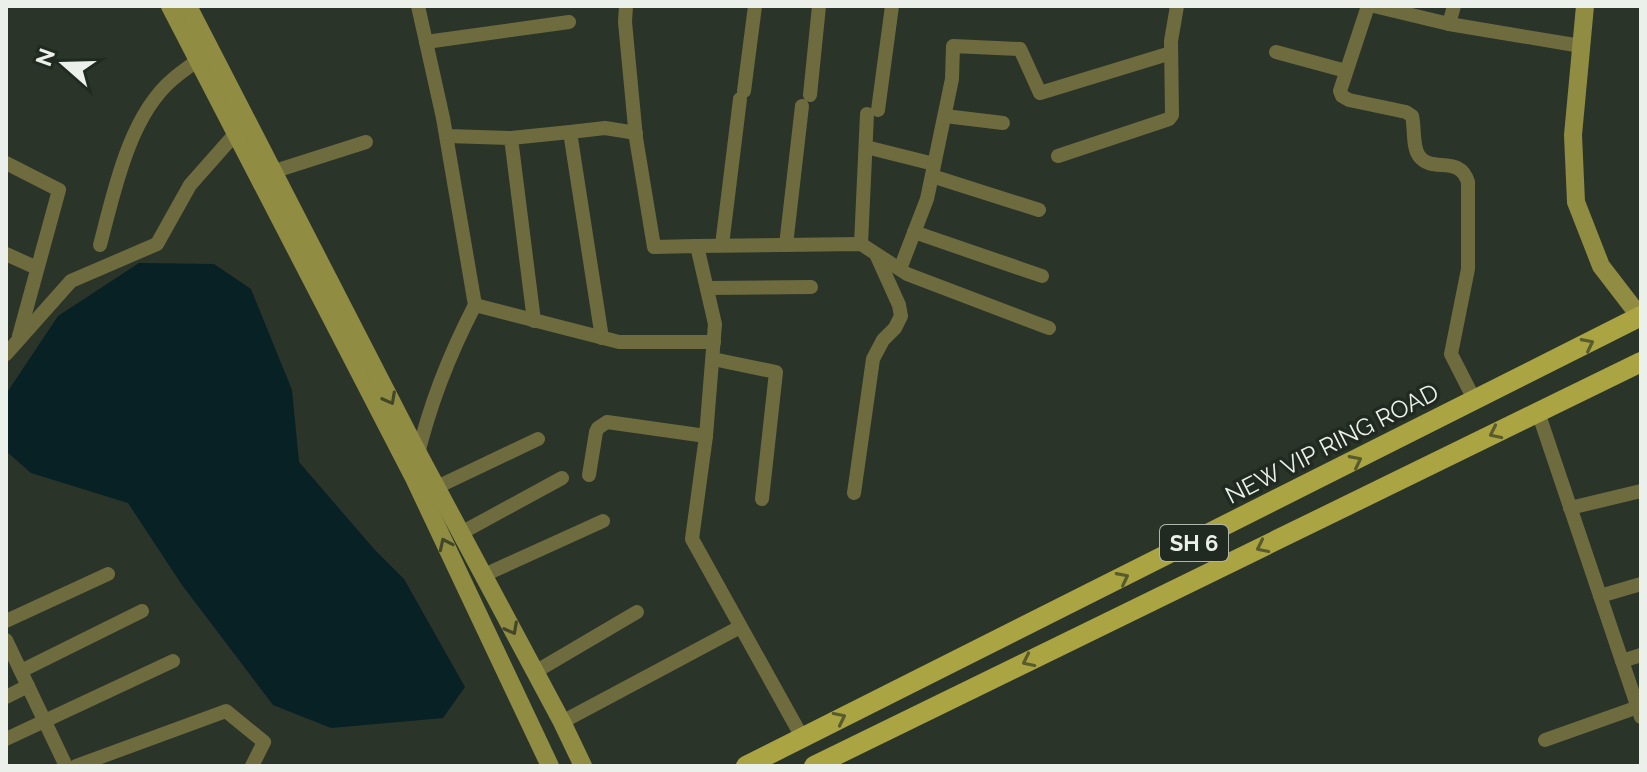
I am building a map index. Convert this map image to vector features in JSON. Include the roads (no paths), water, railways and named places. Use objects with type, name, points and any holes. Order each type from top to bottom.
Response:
[{"type":"main road","name":"NEW VIP RING ROAD","points":[[746,766],[1641,317]]},
{"type":"main road","name":"SH 6","points":[[814,766],[1641,362]]},
{"type":"main road","points":[[1087,597],[1101,626]]},
{"type":"main road","points":[[880,698],[896,726]]},
{"type":"street","points":[[170,6],[198,60],[272,172],[583,766]]},
{"type":"street","points":[[188,6],[243,131],[413,476],[550,766]]},
{"type":"street","points":[[413,476],[427,414],[450,353],[475,305],[447,136],[418,6]]},
{"type":"street","points":[[626,6],[636,133],[654,247],[861,244],[900,269],[1049,328]]},
{"type":"street","points":[[722,245],[755,6]]},
{"type":"street","points":[[786,245],[819,6]]},
{"type":"street","points":[[861,244],[866,147],[892,6]]},
{"type":"street","points":[[1058,156],[1169,119],[1174,102],[1171,53],[1177,6]]},
{"type":"street","points":[[1368,6],[1340,91],[1342,96],[1412,116],[1417,153],[1421,159],[1459,168],[1465,172],[1468,182],[1470,250],[1451,354],[1475,401]]},
{"type":"street","points":[[1374,6],[1449,24],[1581,46]]},
{"type":"street","points":[[1449,24],[1454,6]]},
{"type":"street","points":[[1585,6],[1573,135],[1576,202],[1601,266],[1641,317]]},
{"type":"street","points":[[426,42],[569,22]]},
{"type":"street","points":[[900,269],[927,199],[952,79],[953,46],[1020,49],[1040,93],[1171,53]]},
{"type":"street","points":[[1276,52],[1346,71]]},
{"type":"street","points":[[100,245],[119,172],[135,134],[170,81],[198,60]]},
{"type":"street","points":[[605,128],[635,110]]},
{"type":"street","points":[[945,116],[1003,123]]},
{"type":"street","points":[[447,136],[511,138],[605,128],[636,133]]},
{"type":"street","points":[[6,354],[71,281],[157,244],[190,185],[243,131]]},
{"type":"street","points":[[570,132],[602,338]]},
{"type":"street","points":[[511,138],[534,321]]},
{"type":"street","points":[[272,172],[366,142]]},
{"type":"street","points":[[866,147],[1039,210]]},
{"type":"street","points":[[6,163],[59,190],[18,340]]},
{"type":"street","points":[[914,232],[1042,276]]},
{"type":"street","points":[[697,246],[715,324],[706,436],[692,539],[802,737]]},
{"type":"street","points":[[6,254],[37,268]]},
{"type":"street","points":[[854,493],[873,359],[901,316],[876,254]]},
{"type":"street","points":[[707,288],[811,287]]},
{"type":"street","points":[[475,305],[619,342],[714,342]]},
{"type":"street","points":[[713,359],[776,372],[762,499]]},
{"type":"street","points":[[1538,412],[1639,712],[1545,740]]},
{"type":"street","points":[[589,475],[596,432],[607,422],[706,436]]},
{"type":"street","points":[[437,487],[538,439]]},
{"type":"street","points":[[461,533],[562,478]]},
{"type":"street","points":[[1570,508],[1641,491]]},
{"type":"street","points":[[484,575],[603,521]]},
{"type":"street","points":[[6,621],[108,574]]},
{"type":"street","points":[[1600,596],[1641,584]]},
{"type":"street","points":[[21,671],[142,611]]},
{"type":"street","points":[[535,672],[637,612]]},
{"type":"street","points":[[562,722],[740,627]]},
{"type":"street","points":[[6,640],[66,766]]},
{"type":"street","points":[[1622,661],[1641,655]]},
{"type":"street","points":[[6,739],[173,661]]},
{"type":"street","points":[[6,697],[28,686]]},
{"type":"street","points":[[76,766],[226,711],[264,742],[252,766]]},
{"type":"water","points":[[139,263],[214,264],[251,289],[292,390],[299,462],[404,579],[465,687],[443,718],[331,728],[273,705],[182,585],[128,503],[31,473],[6,451],[6,394],[58,316]]}]
